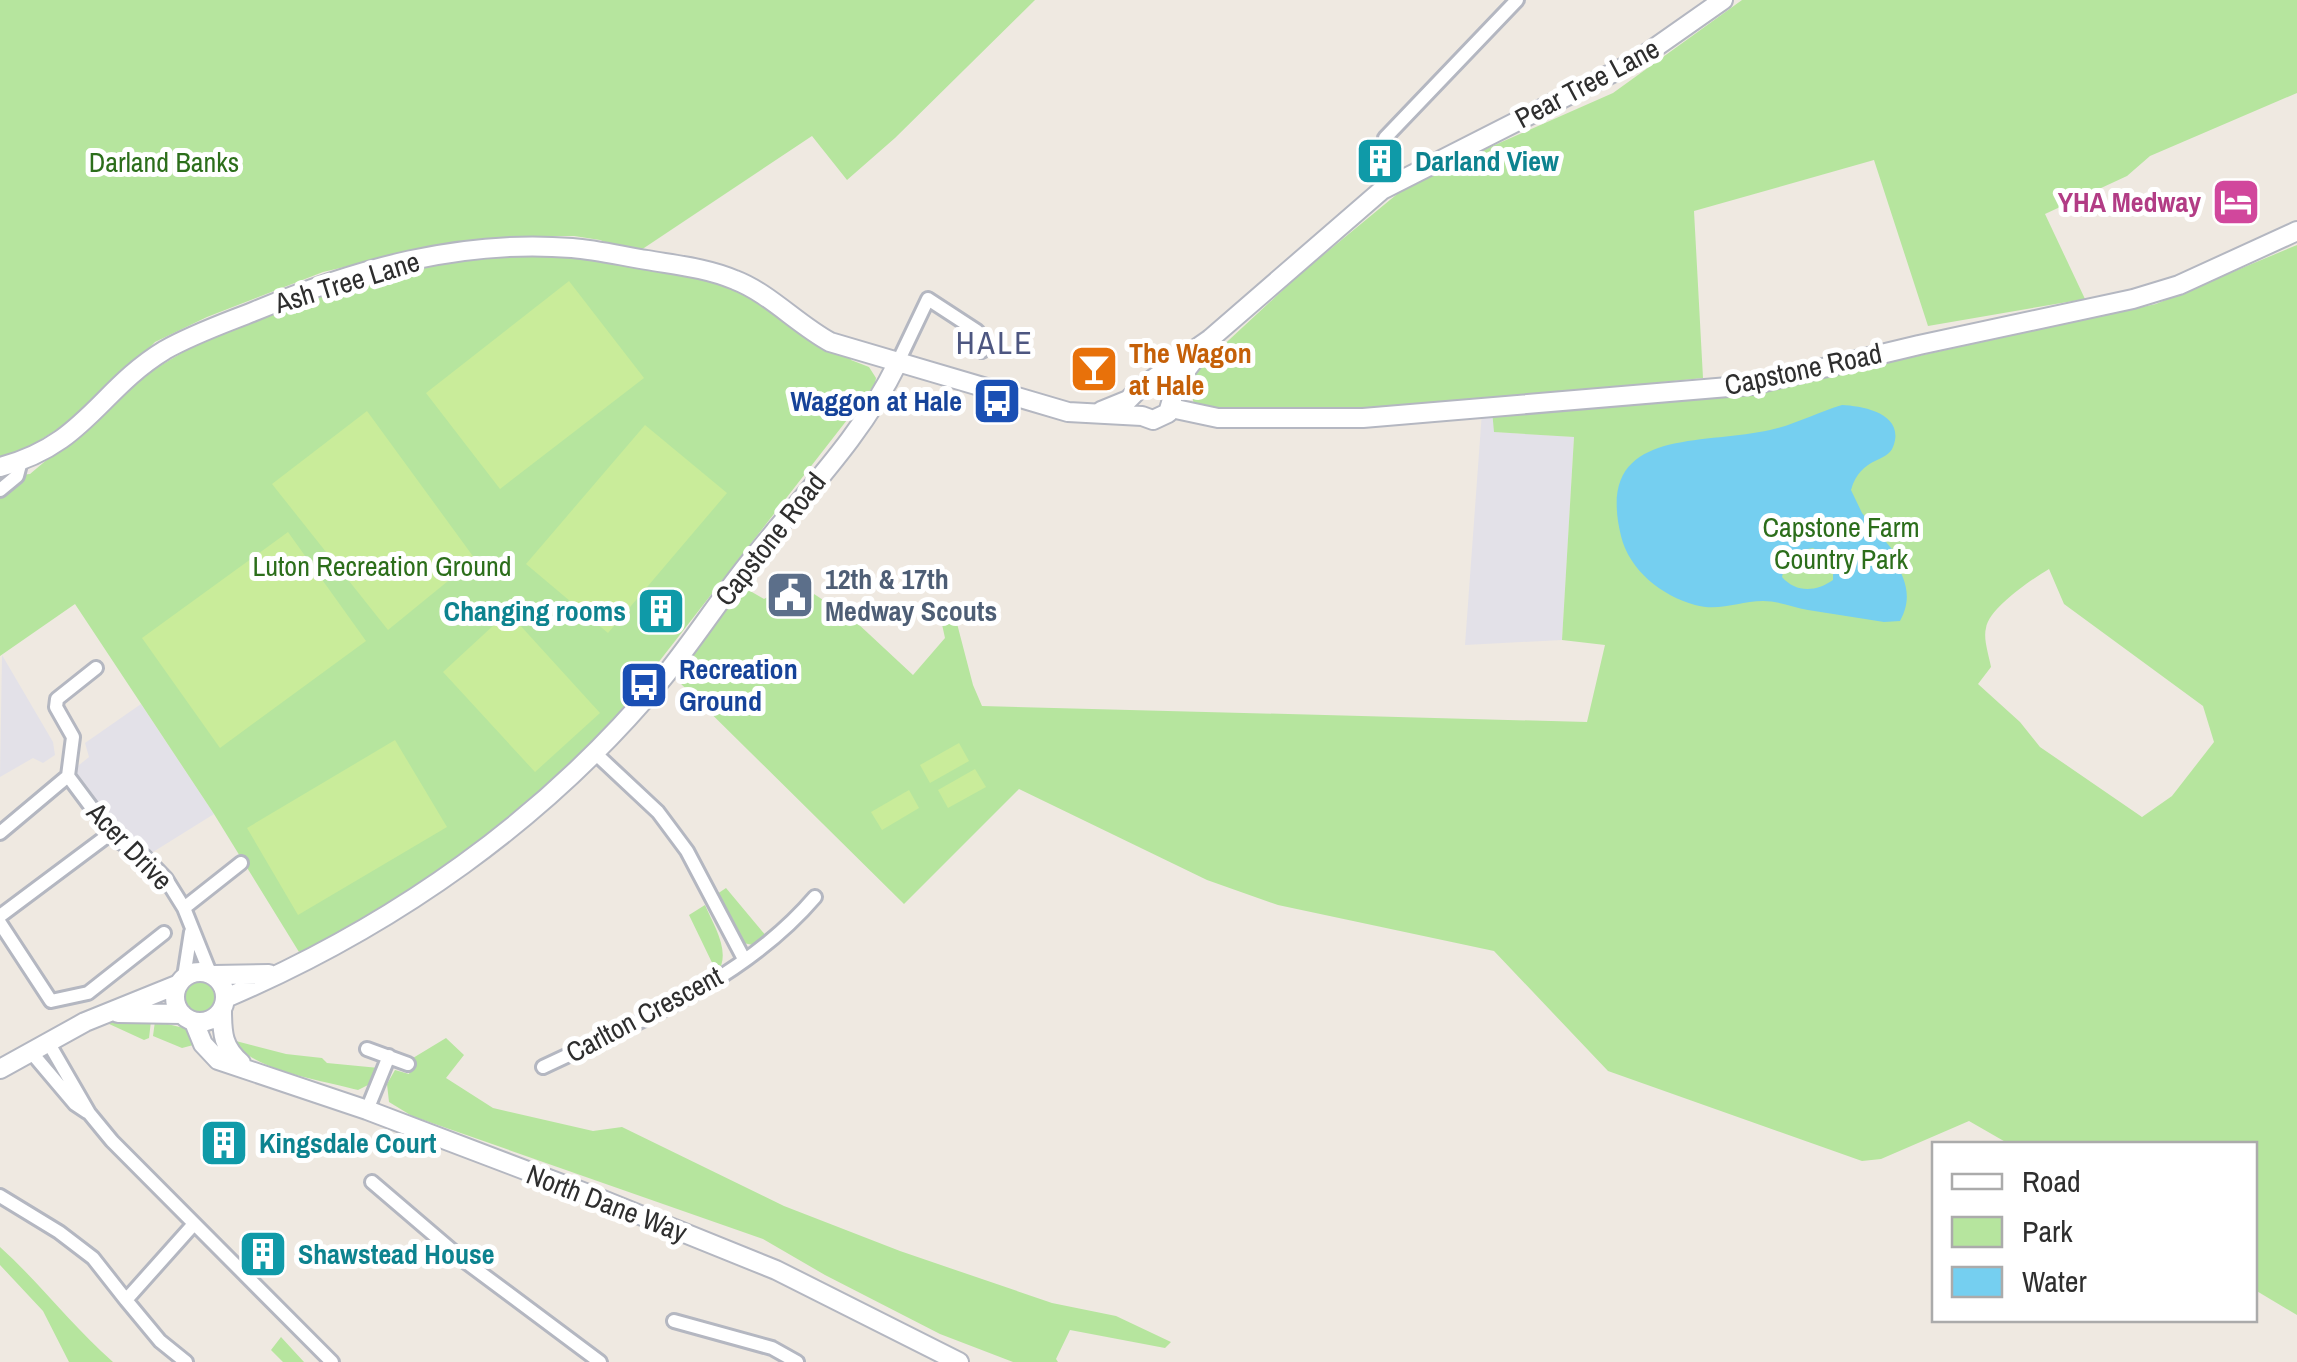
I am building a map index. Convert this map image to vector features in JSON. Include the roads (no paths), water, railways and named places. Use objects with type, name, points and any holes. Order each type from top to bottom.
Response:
[{"type":"street","points":[[1386,138],[1517,0]]},
{"type":"street","name":"Pear Tree Lane","points":[[1141,389],[1210,339],[1382,190],[1636,61],[1723,0]]},
{"type":"street","name":"Capstone Road","points":[[1171,402],[1218,418],[1363,418],[1752,385],[1919,344],[2134,299],[2180,285],[2297,231]]},
{"type":"street","name":"Ash Tree Lane","points":[[0,467],[21,462],[65,438],[144,365],[178,344],[294,295],[394,262],[472,248],[572,248],[716,272],[740,281],[830,342],[897,364]]},
{"type":"street","points":[[982,351],[976,331],[928,299],[897,364],[1068,412],[1092,415],[1142,416],[1158,419],[1171,402],[1164,386],[1141,389],[1092,415]]},
{"type":"street","name":"Pear Tree Lane","points":[[1171,402],[1186,368],[1210,339]]},
{"type":"street","name":"Capstone Road","points":[[224,1004],[383,918],[471,861],[596,753],[661,680],[749,562],[880,400],[897,364]]},
{"type":"street","points":[[1141,389],[1136,406],[1142,416]]},
{"type":"street","points":[[0,490],[18,475],[21,462]]},
{"type":"street","name":"Acer Drive","points":[[96,668],[56,699],[56,707],[72,738],[68,776],[110,833],[154,866],[184,908],[212,974]]},
{"type":"street","name":"Carlton Crescent","points":[[596,753],[658,812],[687,851],[744,959]]},
{"type":"street","points":[[0,833],[68,776]]},
{"type":"street","points":[[110,833],[0,919],[51,1001],[88,993],[164,933]]},
{"type":"street","points":[[184,908],[240,863]]},
{"type":"street","name":"Carlton Crescent","points":[[543,1067],[688,997],[794,922],[815,898]]},
{"type":"street","name":"Acer Drive","points":[[181,980],[192,932]]},
{"type":"street","name":"Capstone Road","points":[[212,974],[284,972]]},
{"type":"street","points":[[0,1069],[85,1022],[112,1013],[192,973],[212,974],[222,984],[222,1037],[227,1051],[246,1067]]},
{"type":"street","points":[[181,980],[175,1000],[188,1018]]},
{"type":"street","points":[[112,1013],[215,1018],[224,1004]]},
{"type":"street","name":"North Dane Way","points":[[188,1018],[218,1060],[367,1110],[776,1270],[959,1362]]},
{"type":"street","points":[[48,1042],[89,1113],[112,1142],[332,1362]]},
{"type":"street","points":[[367,1049],[408,1064]]},
{"type":"street","points":[[31,1052],[75,1104],[89,1113]]},
{"type":"street","points":[[367,1110],[388,1056]]},
{"type":"street","points":[[372,1182],[462,1259],[600,1362]]},
{"type":"street","points":[[0,1196],[60,1232],[93,1258],[160,1341],[186,1362]]},
{"type":"street","points":[[126,1300],[193,1224]]},
{"type":"street","points":[[674,1321],[772,1348],[797,1362]]},
{"type":"water","points":[[1842,405],[1881,414],[1894,427],[1890,452],[1861,471],[1851,490],[1862,513],[1896,554],[1894,560],[1906,590],[1900,621],[1884,622],[1769,601],[1704,607],[1659,588],[1631,560],[1621,536],[1617,501],[1623,475],[1638,458],[1685,442],[1779,428]],"holes":[[[1813,548],[1833,560],[1833,580],[1820,587],[1800,588],[1782,577],[1786,559],[1797,551]]]},
{"type":"place","name":"Darland View","points":[[1380,161]]},
{"type":"place","name":"YHA Medway","points":[[2236,202]]},
{"type":"place","name":"The Wagon at Hale","points":[[1094,369]]},
{"type":"place","name":"Waggon at Hale","points":[[997,401]]},
{"type":"place","name":"12th & 17th Medway Scouts","points":[[790,595]]},
{"type":"place","name":"Changing rooms","points":[[661,611]]},
{"type":"place","name":"Recreation Ground","points":[[644,685]]},
{"type":"place","name":"Kingsdale Court","points":[[224,1143]]},
{"type":"place","name":"Shawstead House","points":[[263,1254]]},
{"type":"district","name":"HALE","points":[[995,343]]},
{"type":"park label","name":"Darland Banks","points":[[164,162]]},
{"type":"park label","name":"Capstone Farm Country Park","points":[[1841,543]]},
{"type":"park label","name":"Luton Recreation Ground","points":[[382,566]]}]
